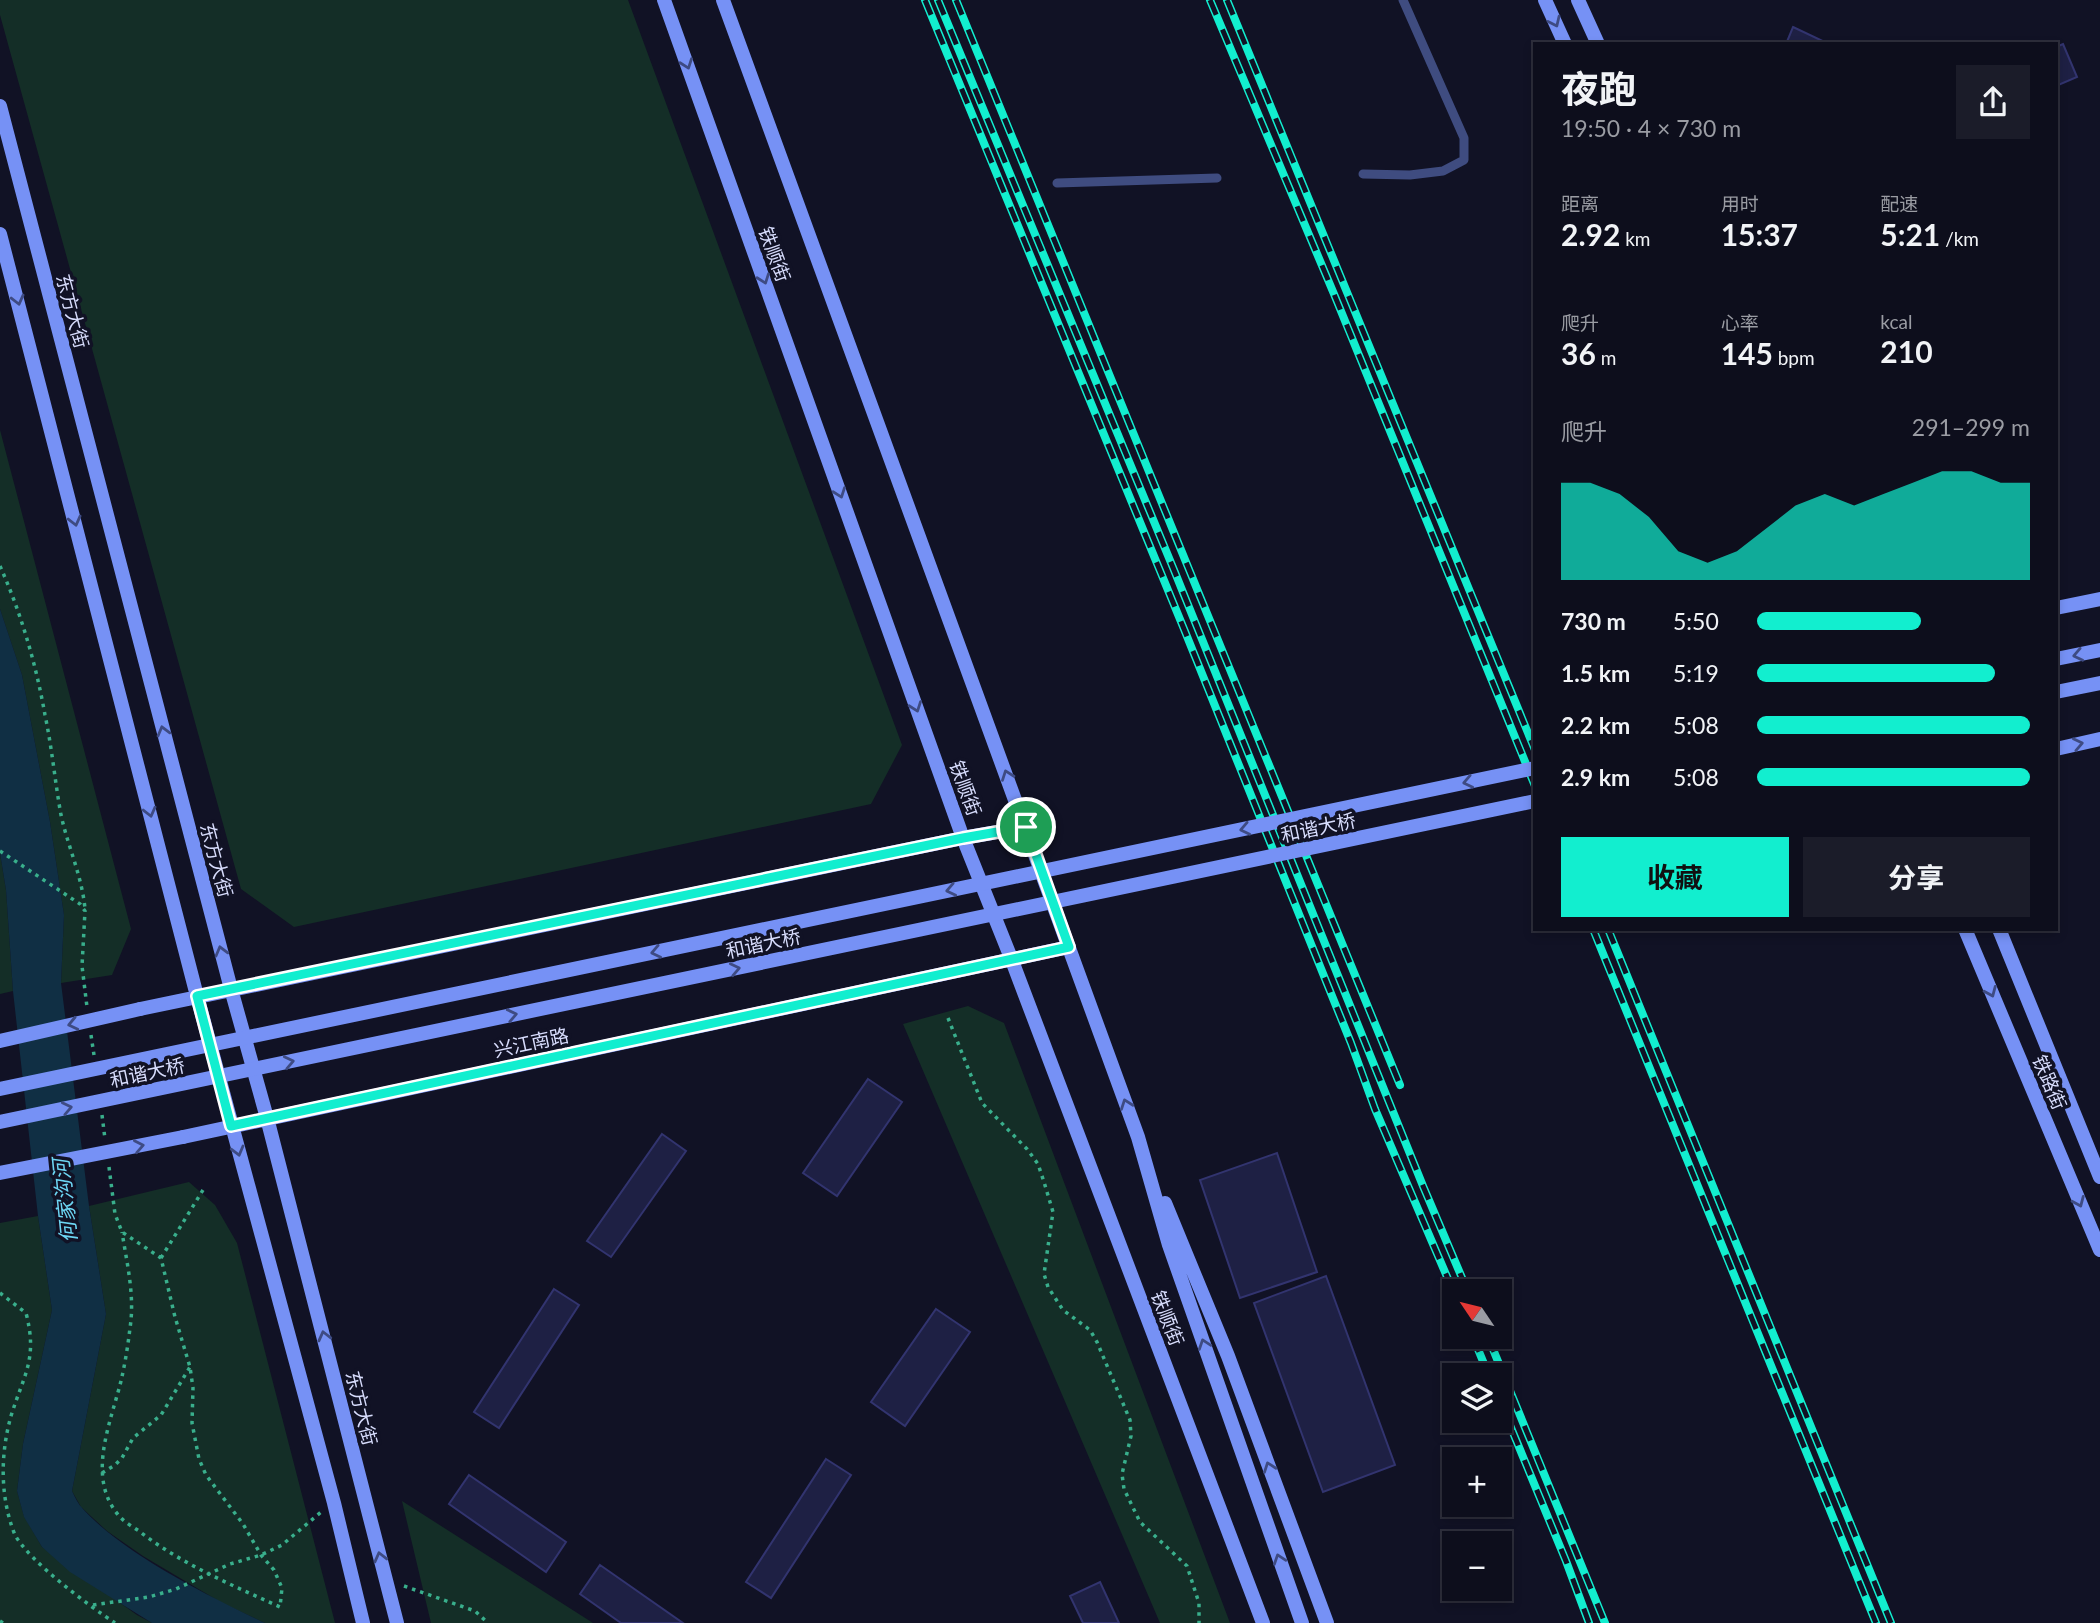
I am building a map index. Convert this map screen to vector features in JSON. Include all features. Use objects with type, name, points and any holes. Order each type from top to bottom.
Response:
[{"type":"main road","name":"铁顺街","points":[[664,0],[963,838],[1263,1623]]},
{"type":"main road","name":"铁顺街","points":[[723,0],[1138,1137],[1169,1245],[1302,1623]]},
{"type":"main road","points":[[1545,0],[1564,42]]},
{"type":"main road","points":[[1578,0],[1597,42]]},
{"type":"main road","name":"东方大街","points":[[0,106],[397,1623]]},
{"type":"main road","points":[[0,234],[231,1126],[334,1503],[363,1623]]},
{"type":"main road","points":[[2058,608],[2100,599]]},
{"type":"main road","points":[[2058,659],[2100,650]]},
{"type":"main road","points":[[2058,692],[2100,683]]},
{"type":"main road","points":[[2058,749],[2100,739]]},
{"type":"main road","name":"和谐大桥","points":[[0,1089],[1533,768]]},
{"type":"main road","name":"和谐大桥","points":[[0,1122],[1533,802]]},
{"type":"main road","points":[[0,1041],[197,996],[1026,827]]},
{"type":"main road","name":"铁路街","points":[[1966,931],[2100,1250]]},
{"type":"main road","name":"铁路街","points":[[2000,931],[2100,1177]]},
{"type":"main road","name":"兴江南路","points":[[0,1173],[183,1137],[1069,947]]},
{"type":"main road","points":[[1138,1137],[1228,1356],[1327,1623]]},
{"type":"lane","points":[[1363,174],[1410,175],[1443,171],[1464,160],[1464,138],[1403,0]]},
{"type":"lane","points":[[1057,183],[1217,178]]},
{"type":"path","points":[[0,566],[19,615],[33,663],[45,712],[62,818],[77,865],[85,911],[82,965],[95,1062]]},
{"type":"path","points":[[0,851],[85,911]]},
{"type":"path","points":[[948,1018],[982,1103],[1015,1134],[1038,1164],[1053,1212],[1044,1275],[1048,1287],[1063,1310],[1090,1330],[1097,1342],[1130,1420],[1130,1436],[1122,1474],[1124,1489],[1140,1522],[1187,1566],[1199,1603],[1199,1623]]},
{"type":"path","points":[[100,1104],[106,1145]]},
{"type":"path","points":[[108,1159],[115,1214],[122,1232],[131,1285],[131,1327],[105,1441],[102,1473],[106,1493],[122,1519],[154,1543],[210,1574],[280,1607],[282,1588],[274,1570],[261,1556],[243,1524],[206,1475],[199,1459],[192,1423],[193,1388],[190,1367],[161,1258],[122,1232]]},
{"type":"path","points":[[161,1258],[203,1190]]},
{"type":"path","points":[[0,1293],[26,1313],[32,1350],[4,1446],[1,1494],[8,1520],[16,1537],[32,1555],[115,1623]]},
{"type":"path","points":[[102,1473],[116,1465],[133,1438],[161,1415],[190,1367]]},
{"type":"path","points":[[91,1605],[149,1597],[200,1579],[230,1564],[261,1556],[282,1545],[334,1503]]},
{"type":"path","points":[[386,1579],[475,1611],[488,1623]]},
{"type":"green space","points":[[0,0],[628,0],[902,745],[871,804],[294,927],[241,889],[0,15]]},
{"type":"green space","points":[[0,430],[131,929],[112,975],[61,983],[64,915],[50,822],[22,675],[0,609]]},
{"type":"green space","points":[[0,853],[6,890],[13,991],[0,994]]},
{"type":"green space","points":[[968,1006],[1004,1023],[1230,1623],[1160,1623],[903,1024]]},
{"type":"green space","points":[[189,1182],[215,1205],[237,1243],[335,1623],[265,1623],[222,1603],[107,1531],[81,1507],[72,1491],[106,1314],[89,1206]]},
{"type":"green space","points":[[38,1216],[52,1310],[23,1444],[17,1491],[24,1516],[42,1547],[152,1623],[0,1623],[0,1223]]},
{"type":"green space","points":[[402,1501],[593,1623],[431,1623]]},
{"type":"water","name":"何家沟河","points":[[0,609],[22,675],[50,822],[64,915],[61,983],[89,1206],[106,1314],[72,1491],[81,1507],[100,1526],[144,1558],[265,1623],[152,1623],[70,1572],[42,1547],[24,1517],[17,1491],[23,1444],[52,1310],[38,1216],[13,991],[6,890],[0,853]]},
{"type":"building","points":[[1793,27],[1825,42],[1787,42]]},
{"type":"building","points":[[2063,44],[2077,77],[2058,85],[2058,46]]},
{"type":"building","points":[[868,1079],[902,1102],[837,1196],[803,1173]]},
{"type":"building","points":[[662,1134],[686,1151],[611,1257],[587,1241]]},
{"type":"building","points":[[1277,1153],[1317,1272],[1240,1298],[1200,1180]]},
{"type":"building","points":[[1326,1276],[1395,1465],[1323,1492],[1254,1303]]},
{"type":"building","points":[[554,1289],[579,1305],[499,1428],[474,1412]]},
{"type":"building","points":[[936,1309],[970,1332],[905,1426],[871,1402]]},
{"type":"building","points":[[826,1459],[851,1475],[771,1598],[746,1582]]},
{"type":"building","points":[[469,1475],[566,1542],[546,1572],[449,1504]]},
{"type":"building","points":[[600,1565],[683,1623],[621,1623],[580,1594]]},
{"type":"building","points":[[1100,1582],[1119,1623],[1083,1623],[1070,1596]]},
{"type":"railway","points":[[925,0],[1184,629],[1351,1043],[1375,1109],[1448,1279]]},
{"type":"railway","points":[[938,0],[1462,1279]]},
{"type":"railway","points":[[956,0],[1400,1085]]},
{"type":"railway","points":[[1210,0],[1334,294],[1533,781]]},
{"type":"railway","points":[[1227,0],[1533,745]]},
{"type":"railway","points":[[1594,931],[1876,1623]]},
{"type":"railway","points":[[1609,931],[1891,1623]]},
{"type":"railway","points":[[1478,1349],[1484,1363]]},
{"type":"railway","points":[[1493,1349],[1605,1623]]},
{"type":"railway","points":[[1512,1430],[1589,1623]]},
{"type":"route","points":[[1026,827],[1069,947],[231,1126],[197,996],[1026,827]]}]
